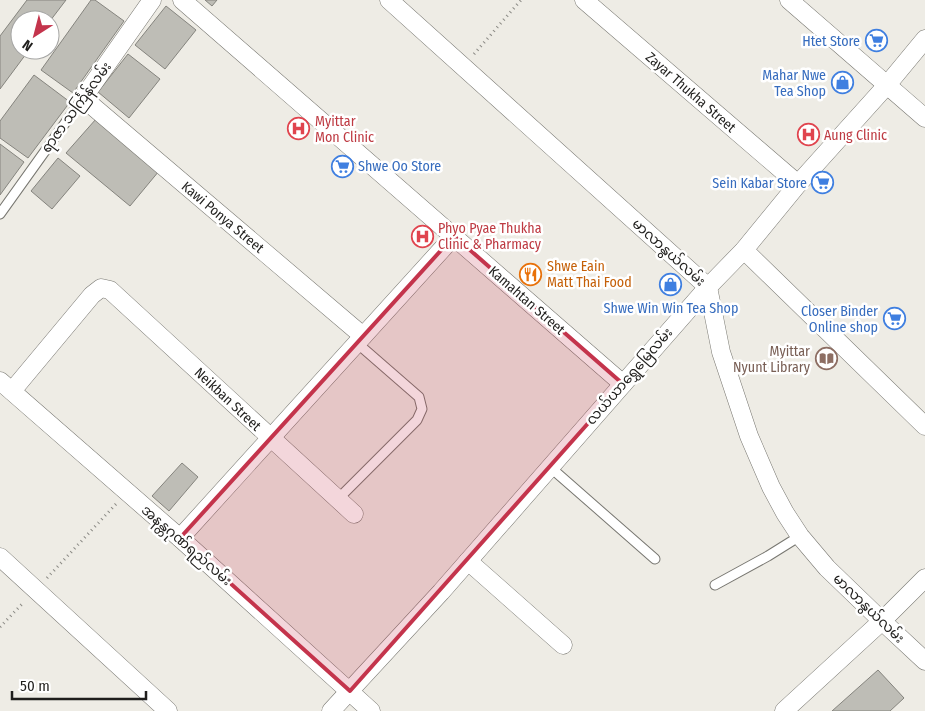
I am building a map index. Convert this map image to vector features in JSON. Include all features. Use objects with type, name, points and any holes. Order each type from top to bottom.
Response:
[{"type":"street","name":"ရာဇာ သင်္ကြန်လမ်း","points":[[83,98],[152,0]]},
{"type":"street","name":"Kamahtan Street","points":[[182,0],[623,384]]},
{"type":"street","name":"မာလာနွယ်လမ်း","points":[[389,0],[708,287],[721,352],[749,436],[771,487],[800,536],[827,568],[925,661]]},
{"type":"street","name":"Zayar Thukha Street","points":[[584,0],[798,184]]},
{"type":"street","points":[[789,0],[925,118]]},
{"type":"street","name":"လယ်ယာရွှေမြေလမ်း","points":[[331,711],[468,561],[708,287],[744,250],[798,184],[925,39]]},
{"type":"street","name":"Kawi Ponya Street","points":[[83,98],[360,340]]},
{"type":"street","points":[[180,538],[454,236]]},
{"type":"street","points":[[744,250],[925,426]]},
{"type":"street","name":"Neikban Street","points":[[6,386],[92,295],[101,288],[110,290],[354,514]]},
{"type":"street","name":"အနန္တဂုဏ်ရည်လမ်း","points":[[6,386],[180,538],[371,711]]},
{"type":"street","points":[[0,557],[168,711]]},
{"type":"street","points":[[468,561],[563,644]]},
{"type":"street","points":[[784,711],[882,622],[925,578]]},
{"type":"lane","name":"ရာဇာ သင်္ကြန်လမ်း","points":[[0,214],[83,98]]},
{"type":"lane","points":[[338,499],[417,420],[422,409],[419,397],[360,340]]},
{"type":"lane","points":[[550,466],[655,560]]},
{"type":"lane","points":[[715,584],[768,556],[800,536]]},
{"type":"path","points":[[463,66],[521,0]]},
{"type":"path","points":[[0,627],[127,492]]},
{"type":"highlighted area","points":[[454,236],[623,384],[350,691],[180,538]]},
{"type":"building","points":[[27,0],[66,0],[58,10],[20,10]]},
{"type":"building","points":[[91,0],[95,0],[124,21],[73,93],[41,70],[48,60],[60,60],[60,43]]},
{"type":"building","points":[[205,0],[217,0],[212,6]]},
{"type":"building","points":[[166,6],[196,30],[165,69],[135,45]]},
{"type":"building","points":[[10,23],[10,60],[22,60],[0,89],[0,36]]},
{"type":"building","points":[[128,54],[160,79],[129,118],[98,92]]},
{"type":"building","points":[[34,75],[70,102],[28,158],[0,138],[0,121]]},
{"type":"building","points":[[96,119],[159,171],[130,206],[66,153]]},
{"type":"building","points":[[0,144],[24,162],[0,195]]},
{"type":"building","points":[[58,158],[80,176],[52,209],[31,191]]},
{"type":"building","points":[[182,463],[198,477],[169,511],[152,496]]},
{"type":"building","points":[[878,670],[904,698],[890,711],[832,711]]},
{"type":"place","name":"Htet Store","points":[[876,41]]},
{"type":"place","name":"Mahar Nwe Tea Shop","points":[[842,83]]},
{"type":"place","name":"Myittar Mon Clinic","points":[[299,129]]},
{"type":"place","name":"Aung Clinic","points":[[808,135]]},
{"type":"place","name":"Shwe Oo Store","points":[[342,166]]},
{"type":"place","name":"Sein Kabar Store","points":[[823,183]]},
{"type":"place","name":"Phyo Pyae Thukha Clinic & Pharmacy","points":[[422,236]]},
{"type":"place","name":"Shwe Eain Matt Thai Food","points":[[531,274]]},
{"type":"place","name":"Shwe Win Win Tea Shop","points":[[671,285]]},
{"type":"place","name":"Closer Binder Online shop","points":[[894,319]]},
{"type":"place","name":"Myittar Nyunt Library","points":[[826,359]]}]
